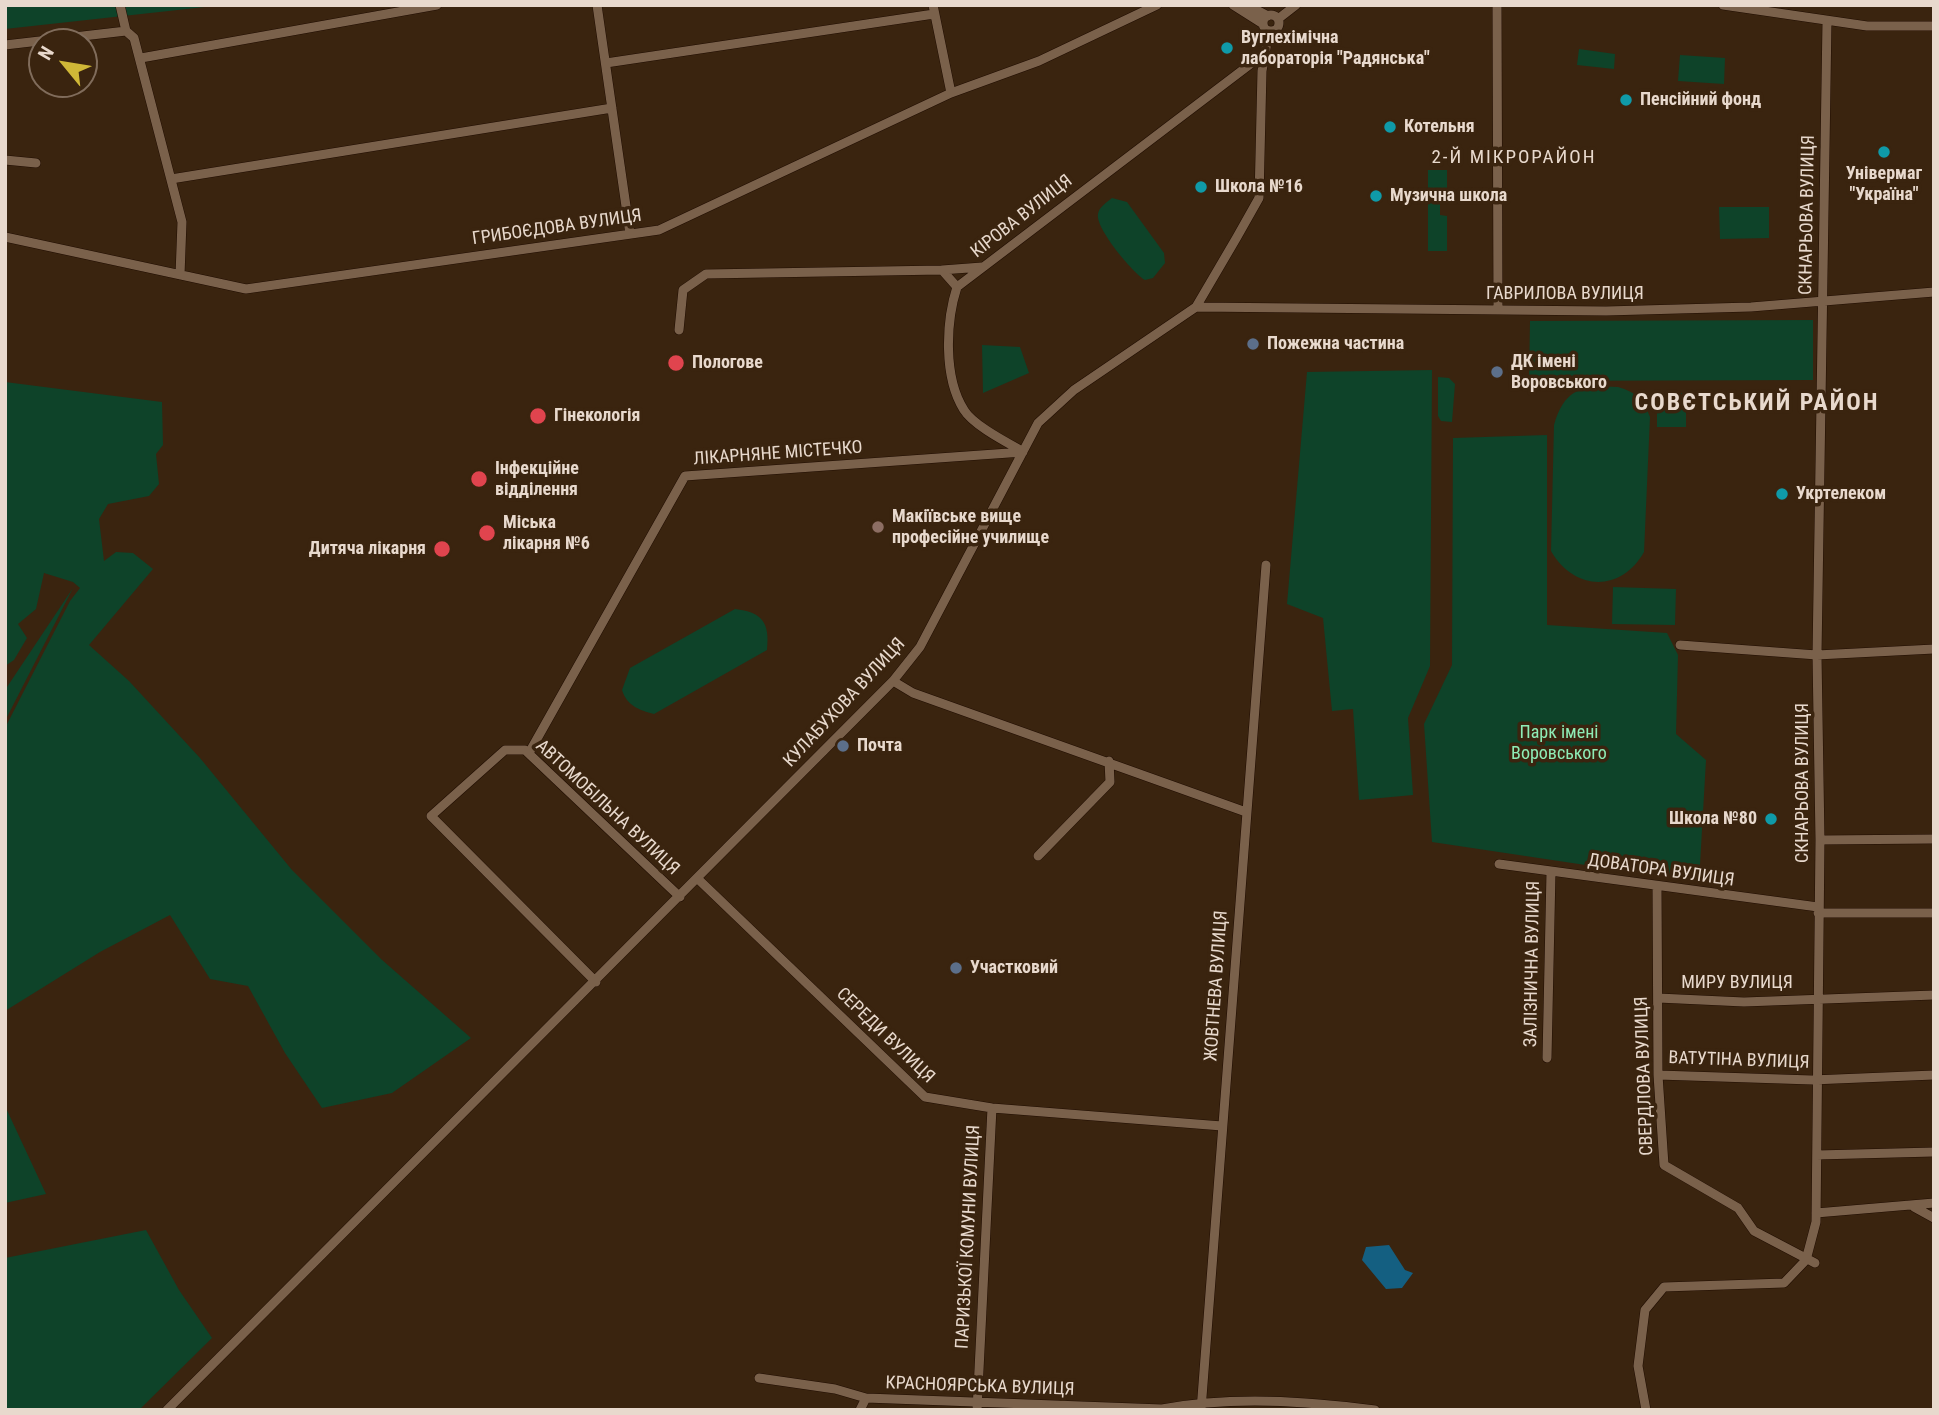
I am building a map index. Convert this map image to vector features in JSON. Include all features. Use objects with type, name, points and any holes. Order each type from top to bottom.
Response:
[{"type":"street","points":[[120,5],[126,31],[134,38],[141,58],[182,222],[180,275]]},
{"type":"street","points":[[141,58],[437,5]]},
{"type":"street","points":[[597,5],[630,234]]},
{"type":"street","name":"ГРИБОЄДОВА ВУЛИЦЯ","points":[[5,237],[246,289],[659,230],[951,93],[1038,61],[1157,5]]},
{"type":"street","points":[[1233,5],[1269,22]]},
{"type":"street","points":[[1247,5],[1269,22]]},
{"type":"street","points":[[1269,22],[1296,5]]},
{"type":"street","points":[[1497,5],[1498,309]]},
{"type":"street","points":[[1723,5],[1867,26],[1934,26]]},
{"type":"street","points":[[606,63],[934,9],[951,93]]},
{"type":"street","name":"СКНАРЬОВА ВУЛИЦЯ","points":[[1811,1261],[1816,1213],[1818,1079],[1820,840],[1817,655],[1827,21]]},
{"type":"street","name":"КУЛАБУХОВА ВУЛИЦЯ","points":[[167,1410],[894,681],[920,647],[1038,423],[1074,390],[1196,307],[1259,198],[1262,71],[1269,22]]},
{"type":"street","points":[[5,45],[126,31]]},
{"type":"street","name":"КІРОВА ВУЛИЦЯ","points":[[957,287],[1265,53]]},
{"type":"street","points":[[172,179],[612,108]]},
{"type":"street","points":[[5,160],[36,163]]},
{"type":"street","points":[[679,330],[683,290],[706,274],[942,270],[984,266]]},
{"type":"street","points":[[942,270],[957,287],[949,312],[949,358],[964,411],[999,438],[1023,452]]},
{"type":"street","name":"ГАВРИЛОВА ВУЛИЦЯ","points":[[1196,307],[1606,311],[1822,302],[1934,292]]},
{"type":"street","name":"ЛІКАРНЯНЕ МІСТЕЧКО","points":[[529,753],[685,476],[1023,452]]},
{"type":"street","name":"ЖОВТНЕВА ВУЛИЦЯ","points":[[1201,1406],[1266,565]]},
{"type":"street","points":[[1680,645],[1817,655],[1934,649]]},
{"type":"street","points":[[894,681],[913,693],[1246,812]]},
{"type":"street","name":"АВТОМОБІЛЬНА ВУЛИЦЯ","points":[[596,982],[431,816],[505,750],[525,750],[680,897]]},
{"type":"street","points":[[1038,856],[1110,782],[1109,761]]},
{"type":"street","points":[[1820,840],[1934,839]]},
{"type":"street","name":"ДОВАТОРА ВУЛИЦЯ","points":[[1499,864],[1818,910],[1934,913]]},
{"type":"street","name":"ЗАЛІЗНИЧНА ВУЛИЦЯ","points":[[1547,1058],[1551,872]]},
{"type":"street","name":"СЕРЕДИ ВУЛИЦЯ","points":[[698,879],[925,1097],[992,1108],[1223,1126]]},
{"type":"street","name":"СВЕРДЛОВА ВУЛИЦЯ","points":[[1657,886],[1658,1075],[1664,1166],[1738,1208],[1755,1231],[1811,1261]]},
{"type":"street","name":"МИРУ ВУЛИЦЯ","points":[[1658,998],[1744,1002],[1934,995]]},
{"type":"street","name":"ВАТУТІНА ВУЛИЦЯ","points":[[1658,1075],[1818,1079],[1934,1075]]},
{"type":"street","name":"ПАРИЗЬКОЇ КОМУНИ ВУЛИЦЯ","points":[[977,1407],[992,1108]]},
{"type":"street","points":[[1817,1154],[1934,1152]]},
{"type":"street","points":[[1816,1213],[1913,1207],[1934,1203]]},
{"type":"street","points":[[1913,1207],[1934,1218]]},
{"type":"street","points":[[1646,1410],[1638,1366],[1644,1310],[1664,1287],[1784,1283],[1811,1261]]},
{"type":"street","name":"КРАСНОЯРСЬКА ВУЛИЦЯ","points":[[759,1378],[835,1389],[866,1398],[977,1407],[1163,1409],[1201,1406]]},
{"type":"street","points":[[859,1410],[866,1398]]},
{"type":"street","points":[[1201,1406],[1376,1410]]},
{"type":"green space","points":[[5,5],[223,5],[5,29]]},
{"type":"green space","points":[[1579,49],[1615,54],[1614,69],[1577,65]]},
{"type":"green space","points":[[1680,55],[1725,58],[1724,84],[1678,81]]},
{"type":"green space","points":[[1428,170],[1447,170],[1447,195],[1440,195],[1440,215],[1447,216],[1447,251],[1428,251]]},
{"type":"green space","points":[[1112,198],[1127,202],[1164,253],[1165,263],[1153,278],[1145,280],[1139,276],[1102,229],[1098,214]]},
{"type":"green space","points":[[1719,207],[1769,207],[1769,238],[1720,239]]},
{"type":"green space","points":[[1813,320],[1813,380],[1529,381],[1530,321]]},
{"type":"green space","points":[[982,345],[1020,347],[1029,373],[983,393]]},
{"type":"green space","points":[[1432,370],[1430,666],[1408,718],[1413,795],[1359,800],[1353,709],[1332,711],[1323,618],[1287,604],[1307,372]]},
{"type":"green space","points":[[1438,377],[1449,378],[1455,384],[1452,422],[1441,421],[1438,416]]},
{"type":"green space","points":[[5,382],[162,402],[163,445],[156,454],[159,484],[149,496],[108,504],[99,519],[104,561],[116,552],[133,553],[153,569],[89,645],[129,681],[200,758],[292,870],[381,959],[471,1038],[392,1093],[322,1108],[285,1053],[248,986],[210,979],[170,915],[100,952],[5,1011],[5,728],[70,601],[80,588],[73,582],[44,573],[36,609],[18,624],[27,638],[14,660],[5,666]]},
{"type":"green space","points":[[1595,387],[1618,387],[1630,391],[1638,398],[1650,417],[1644,552],[1623,575],[1598,582],[1584,580],[1572,574],[1551,551],[1554,425],[1564,403],[1577,391]]},
{"type":"green space","points":[[1657,393],[1686,393],[1686,427],[1657,427]]},
{"type":"green space","name":"Парк імені Воровського","points":[[1547,435],[1547,625],[1667,633],[1678,655],[1676,734],[1706,760],[1699,882],[1432,842],[1424,724],[1452,665],[1453,438]]},
{"type":"green space","points":[[1613,587],[1676,589],[1675,625],[1612,624]]},
{"type":"green space","points":[[73,588],[5,721],[5,690]]},
{"type":"green space","points":[[735,609],[752,613],[762,620],[767,632],[767,650],[654,714],[630,704],[622,690],[630,668]]},
{"type":"green space","points":[[5,1106],[46,1194],[5,1203]]},
{"type":"green space","points":[[146,1230],[179,1290],[212,1338],[139,1410],[5,1410],[5,1258]]},
{"type":"water","points":[[1389,1245],[1405,1270],[1413,1273],[1402,1288],[1386,1289],[1362,1260],[1366,1247]]},
{"type":"place","name":"Вуглехімічна лабораторія \"Радянська\"","points":[[1227,48]]},
{"type":"place","name":"Пенсійний фонд","points":[[1626,100]]},
{"type":"place","name":"Котельня","points":[[1390,127]]},
{"type":"place","name":"Універмаг \"Україна\"","points":[[1884,152]]},
{"type":"place","name":"Школа №16","points":[[1201,187]]},
{"type":"place","name":"Музична школа","points":[[1376,196]]},
{"type":"place","name":"Пожежна частина","points":[[1253,344]]},
{"type":"place","name":"Пологове","points":[[676,363]]},
{"type":"place","name":"ДК імені Воровського","points":[[1497,372]]},
{"type":"place","name":"Гінекологія","points":[[538,416]]},
{"type":"place","name":"Інфекційне відділення","points":[[479,479]]},
{"type":"place","name":"Укртелеком","points":[[1782,494]]},
{"type":"place","name":"Макіївське вище професійне училище","points":[[878,527]]},
{"type":"place","name":"Міська лікарня №6","points":[[487,533]]},
{"type":"place","name":"Дитяча лікарня","points":[[442,549]]},
{"type":"place","name":"Почта","points":[[843,746]]},
{"type":"place","name":"Школа №80","points":[[1771,819]]},
{"type":"place","name":"Участковий","points":[[956,968]]},
{"type":"district","name":"2-Й МІКРОРАЙОН","points":[[1514,158]]},
{"type":"district","name":"СОВЄТСЬКИЙ РАЙОН","points":[[1757,404]]}]
